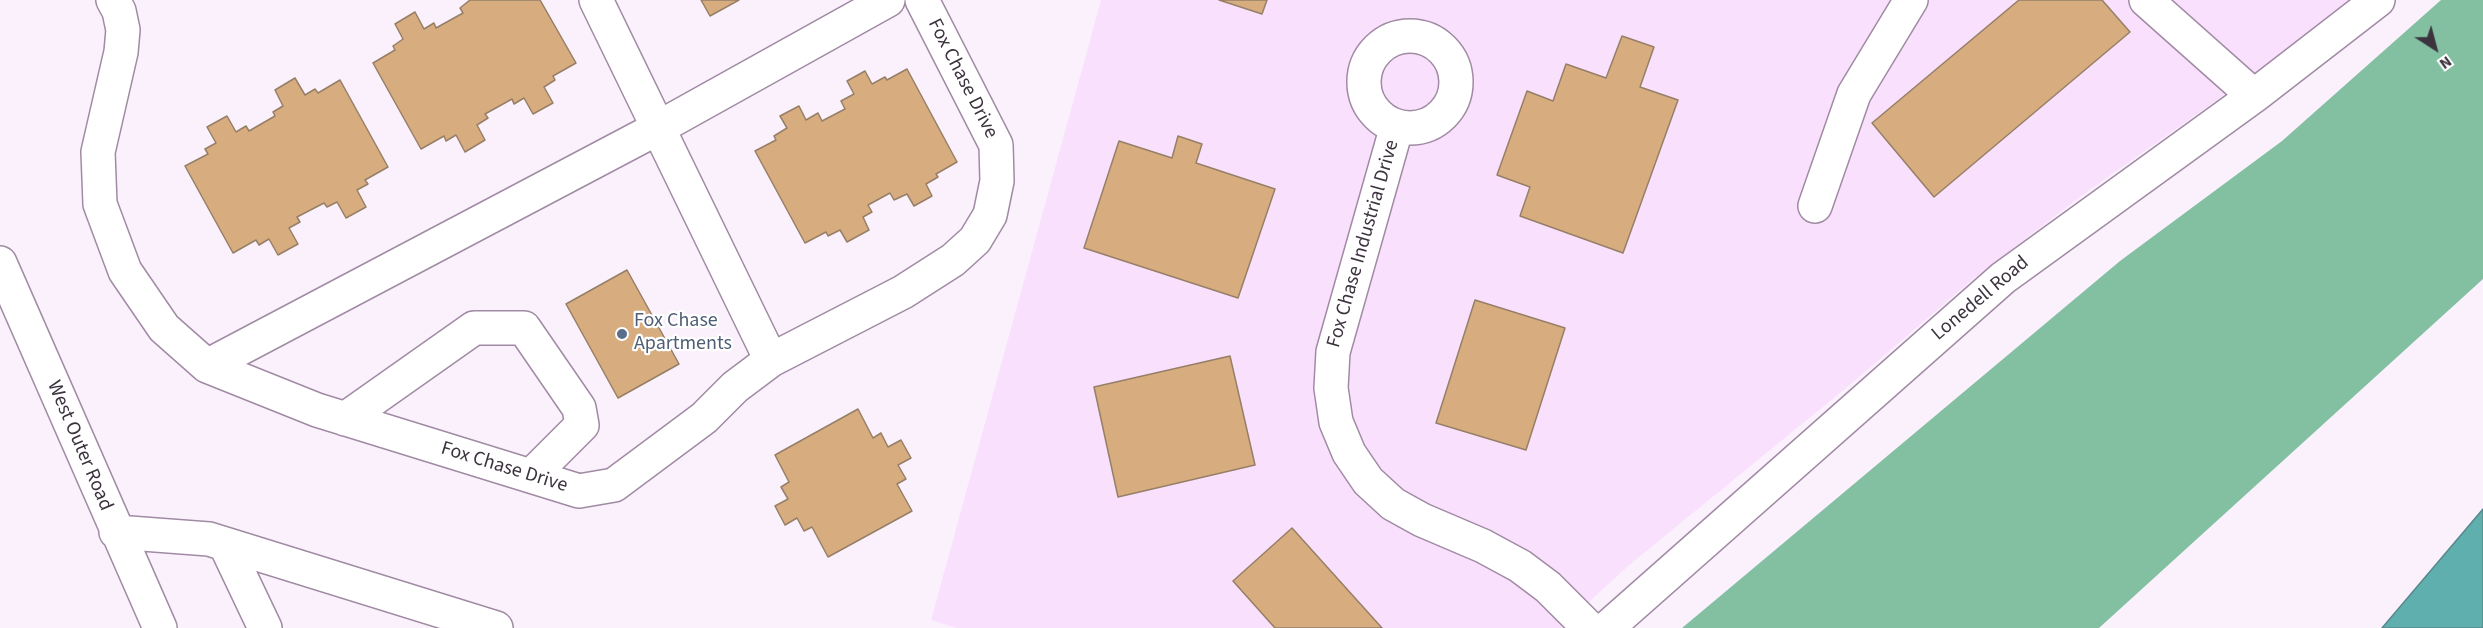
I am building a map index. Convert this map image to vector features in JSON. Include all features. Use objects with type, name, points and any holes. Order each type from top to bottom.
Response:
[{"type":"street","name":"Fox Chase Drive","points":[[113,0],[119,11],[123,30],[122,52],[98,152],[100,204],[125,272],[164,328],[207,366],[345,419],[579,491],[614,485],[704,418],[735,387],[771,360],[843,325],[953,260],[975,240],[990,215],[997,181],[996,145],[922,0]]},
{"type":"street","points":[[596,0],[771,360]]},
{"type":"street","points":[[207,366],[658,128],[888,0]]},
{"type":"street","points":[[1815,206],[1854,94],[1911,0]]},
{"type":"street","points":[[2146,0],[2254,96]]},
{"type":"street","name":"Lonedell Road","points":[[1607,628],[2003,278],[2127,185],[2254,96],[2378,0]]},
{"type":"street","name":"Fox Chase Industrial Drive","points":[[1397,126],[1333,352],[1331,388],[1340,432],[1349,453],[1368,481],[1393,504],[1520,566],[1548,587],[1589,628]]},
{"type":"street","name":"West Outer Road","points":[[0,264],[159,628]]},
{"type":"street","points":[[345,419],[474,328],[524,328],[579,408],[582,425],[531,476]]},
{"type":"street","points":[[116,532],[209,539],[496,628]]},
{"type":"street","points":[[226,546],[265,628]]},
{"type":"shaded area","points":[[1101,0],[2353,0],[2331,19],[2080,197],[1973,279],[1857,379],[1628,566],[1561,628],[956,628],[931,620]]},
{"type":"green space","points":[[2441,0],[2483,0],[2483,279],[2099,628],[1682,628],[2120,261],[2282,141]]},
{"type":"water","points":[[2483,509],[2483,628],[2382,628]]},
{"type":"building","points":[[470,0],[540,0],[576,63],[553,76],[555,80],[544,87],[553,103],[533,114],[524,98],[514,104],[512,99],[485,114],[488,118],[477,125],[485,140],[465,152],[456,135],[446,141],[444,136],[421,149],[373,63],[395,50],[393,46],[403,39],[395,24],[415,12],[424,29],[434,23],[436,28],[463,13],[460,8]]},
{"type":"building","points":[[701,0],[739,0],[710,16]]},
{"type":"building","points":[[1219,0],[1267,0],[1262,14]]},
{"type":"building","points":[[2019,0],[2102,0],[2130,32],[1934,197],[1872,123]]},
{"type":"building","points":[[1622,36],[1654,47],[1640,87],[1678,100],[1623,253],[1520,216],[1530,187],[1497,175],[1527,91],[1553,101],[1566,64],[1606,78]]},
{"type":"building","points":[[907,69],[957,162],[936,174],[938,177],[926,184],[932,196],[914,206],[907,194],[894,200],[890,193],[868,205],[872,212],[863,217],[869,230],[847,242],[840,230],[828,236],[826,232],[805,243],[755,151],[776,140],[774,136],[787,128],[780,116],[799,106],[806,120],[818,113],[822,121],[845,109],[841,101],[854,94],[847,81],[865,71],[872,84],[885,77],[887,80]]},
{"type":"building","points":[[295,78],[305,95],[315,89],[318,93],[340,80],[388,167],[365,180],[368,184],[357,190],[366,207],[346,218],[337,202],[327,207],[324,203],[297,217],[300,222],[289,228],[298,244],[278,255],[269,239],[259,245],[256,240],[233,253],[185,166],[208,154],[205,149],[216,143],[207,127],[227,116],[236,132],[246,126],[249,131],[275,116],[273,112],[283,106],[275,90]]},
{"type":"building","points":[[1178,136],[1202,144],[1196,163],[1275,189],[1238,298],[1084,248],[1119,141],[1172,158]]},
{"type":"building","name":"Fox Chase Apartments","points":[[627,270],[679,364],[618,398],[566,304]]},
{"type":"building","points":[[1475,300],[1565,328],[1526,450],[1436,423]]},
{"type":"building","points":[[1230,356],[1255,465],[1118,497],[1094,387]]},
{"type":"building","points":[[858,409],[873,438],[881,433],[888,447],[901,440],[911,458],[898,465],[906,479],[897,484],[912,511],[828,557],[812,527],[804,531],[797,518],[785,525],[775,506],[788,499],[781,487],[789,482],[775,455]]},
{"type":"building","points":[[1292,528],[1382,628],[1275,628],[1233,581]]},
{"type":"place","name":"Fox Chase Apartments","points":[[622,334]]}]
